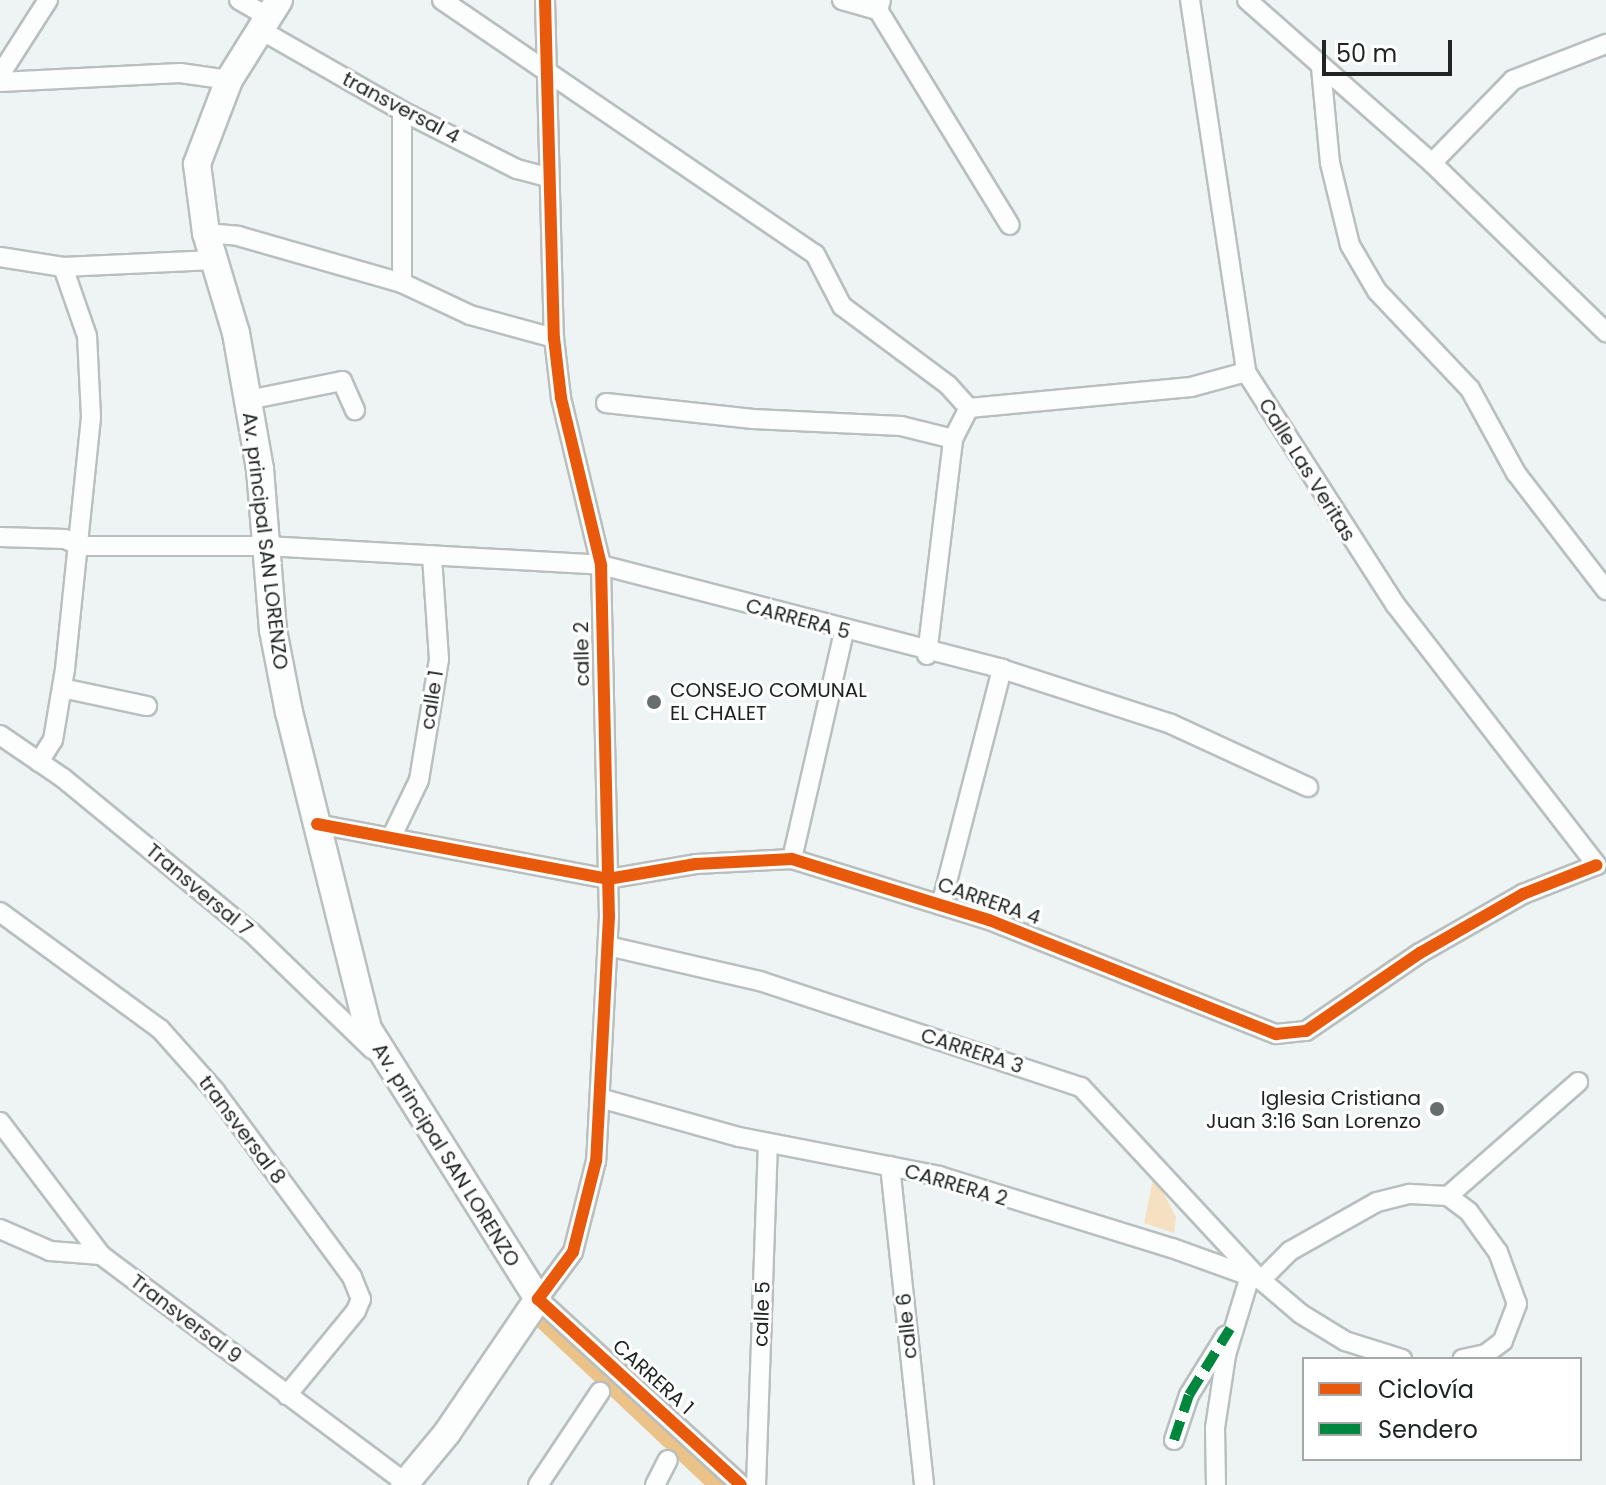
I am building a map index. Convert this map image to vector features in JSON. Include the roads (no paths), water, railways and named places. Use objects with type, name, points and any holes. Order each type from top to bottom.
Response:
[{"type":"main road","name":"Av. principal SAN LORENZO","points":[[268,15],[229,80],[197,164],[206,233],[236,333],[248,400],[273,630],[368,1029],[384,1061],[538,1299]]},
{"type":"main road","points":[[405,1484],[447,1433],[538,1299]]},
{"type":"street","points":[[0,75],[48,0]]},
{"type":"street","name":"transversal 4","points":[[239,0],[268,15],[402,111],[517,169],[547,177]]},
{"type":"street","points":[[442,0],[815,254],[842,306],[948,385],[969,408]]},
{"type":"street","name":"calle 2","points":[[538,1299],[573,1252],[596,1161],[608,946],[601,565],[561,398],[554,338],[547,177],[545,0]]},
{"type":"street","points":[[842,0],[880,5],[1010,225]]},
{"type":"street","name":"Calle Las Veritas","points":[[1190,0],[1246,372],[1387,593],[1602,866]]},
{"type":"street","points":[[1247,0],[1432,163],[1606,332]]},
{"type":"street","points":[[1432,163],[1513,80],[1606,44]]},
{"type":"street","points":[[1321,68],[1330,163],[1350,245],[1377,291],[1470,389],[1516,473],[1606,590]]},
{"type":"street","points":[[0,82],[180,73],[229,80]]},
{"type":"street","points":[[402,111],[402,283]]},
{"type":"street","points":[[206,233],[238,236],[402,283],[470,315],[554,338]]},
{"type":"street","points":[[0,257],[63,267],[214,260]]},
{"type":"street","points":[[39,762],[53,740],[62,688],[81,546],[91,417],[87,336],[63,267]]},
{"type":"street","points":[[969,408],[1191,387],[1246,372]]},
{"type":"street","points":[[248,400],[342,381],[355,410]]},
{"type":"street","points":[[606,403],[753,419],[901,426],[953,439]]},
{"type":"street","points":[[927,655],[953,439],[969,408]]},
{"type":"street","name":"CARRERA 5","points":[[0,537],[65,539],[81,546],[266,546],[601,565],[844,632],[1002,669],[1171,724],[1308,787]]},
{"type":"street","name":"calle 1","points":[[391,838],[419,780],[439,659],[432,555]]},
{"type":"street","points":[[792,859],[844,632]]},
{"type":"street","points":[[941,905],[1002,669]]},
{"type":"street","points":[[62,688],[147,706]]},
{"type":"street","name":"Transversal 7","points":[[0,735],[39,762],[252,933],[384,1061]]},
{"type":"street","name":"CARRERA 4","points":[[317,824],[608,879],[696,864],[792,859],[941,905],[1276,1034],[1306,1031],[1420,953],[1523,894],[1602,866]]},
{"type":"street","name":"transversal 8","points":[[0,912],[160,1029],[215,1091],[352,1277],[361,1299],[356,1311],[287,1395]]},
{"type":"street","name":"CARRERA 3","points":[[608,946],[760,981],[1081,1087],[1255,1278]]},
{"type":"street","points":[[1448,1196],[1578,1082]]},
{"type":"street","name":"CARRERA 2","points":[[600,1098],[768,1143],[939,1176],[1255,1278],[1301,1314],[1345,1341],[1396,1357]]},
{"type":"street","name":"Transversal 9","points":[[0,1122],[101,1255],[405,1484]]},
{"type":"street","name":"calle 5","points":[[756,1485],[768,1143]]},
{"type":"street","name":"calle 6","points":[[890,1166],[924,1485]]},
{"type":"street","points":[[1174,1440],[1189,1395],[1230,1329],[1255,1278],[1290,1251],[1377,1202],[1410,1194],[1448,1196],[1469,1212],[1498,1252],[1517,1304],[1503,1341],[1486,1354],[1472,1357]]},
{"type":"street","points":[[0,1229],[50,1251],[101,1255]]},
{"type":"street","name":"CARRERA 1","points":[[538,1299],[741,1485]]},
{"type":"street","points":[[1216,1485],[1215,1428],[1230,1329]]},
{"type":"street","points":[[538,1485],[600,1392]]},
{"type":"street","points":[[655,1485],[668,1460]]},
{"type":"waterway","points":[[531,1309],[718,1485]]},
{"type":"place","name":"CONSEJO COMUNAL EL CHALET","points":[[654,702]]},
{"type":"place","name":"Iglesia Cristiana Juan 3:16 San Lorenzo","points":[[1437,1109]]}]
